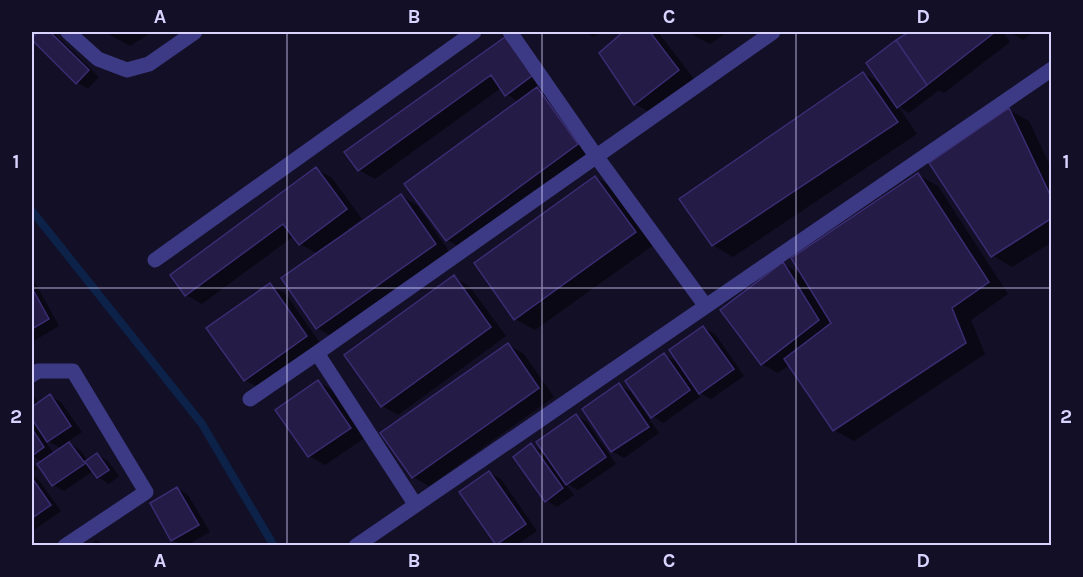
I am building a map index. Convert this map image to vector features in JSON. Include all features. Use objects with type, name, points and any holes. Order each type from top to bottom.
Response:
[{"type":"street","points":[[68,32],[98,59],[128,70],[149,64],[195,32]]},
{"type":"street","points":[[155,260],[474,32]]},
{"type":"street","points":[[510,32],[596,156],[705,305]]},
{"type":"street","points":[[250,399],[773,32]]},
{"type":"street","points":[[357,546],[415,504],[1052,69]]},
{"type":"street","points":[[317,353],[415,504]]},
{"type":"street","points":[[32,375],[38,370],[73,371],[146,492],[66,546]]},
{"type":"building","points":[[38,32],[50,32],[89,70],[76,84],[32,40]]},
{"type":"building","points":[[623,32],[650,32],[679,70],[634,105],[599,53]]},
{"type":"building","points":[[909,32],[995,32],[927,85],[896,40]]},
{"type":"building","points":[[505,37],[533,75],[505,96],[491,75],[358,171],[344,152]]},
{"type":"building","points":[[896,40],[927,85],[897,108],[866,63]]},
{"type":"building","points":[[863,72],[898,122],[712,246],[679,199]]},
{"type":"building","points":[[537,87],[578,144],[446,241],[404,184]]},
{"type":"building","points":[[1009,108],[1052,199],[1052,218],[991,257],[929,163]]},
{"type":"building","points":[[316,167],[347,209],[299,245],[283,224],[185,296],[170,275]]},
{"type":"building","points":[[918,173],[989,282],[952,308],[966,343],[833,431],[784,359],[831,323],[791,258]]},
{"type":"building","points":[[595,176],[636,232],[514,320],[474,263]]},
{"type":"building","points":[[401,194],[436,244],[316,329],[281,278]]},
{"type":"building","points":[[783,262],[819,320],[761,365],[720,310]]},
{"type":"building","points":[[454,275],[491,327],[381,407],[344,355]]},
{"type":"building","points":[[270,283],[307,336],[244,381],[206,328]]},
{"type":"building","points":[[32,288],[49,319],[32,329]]},
{"type":"building","points":[[703,326],[734,369],[699,394],[669,350]]},
{"type":"building","points":[[508,343],[539,388],[412,478],[380,433]]},
{"type":"building","points":[[664,353],[690,390],[651,418],[625,381]]},
{"type":"building","points":[[318,380],[351,428],[308,457],[275,410]]},
{"type":"building","points":[[619,383],[649,427],[611,452],[582,409]]},
{"type":"building","points":[[50,394],[71,426],[47,442],[32,419],[32,407]]},
{"type":"building","points":[[576,414],[606,457],[566,485],[536,442]]},
{"type":"building","points":[[32,429],[44,447],[32,456]]},
{"type":"building","points":[[69,442],[84,462],[97,453],[109,470],[97,478],[86,463],[52,486],[37,464]]},
{"type":"building","points":[[531,443],[563,488],[545,502],[513,457]]},
{"type":"building","points":[[489,471],[526,524],[496,545],[459,492]]},
{"type":"building","points":[[32,478],[51,505],[32,518]]},
{"type":"building","points":[[177,487],[199,525],[171,541],[150,503]]},
{"type":"waterway","points":[[32,211],[202,424],[274,546]]}]
